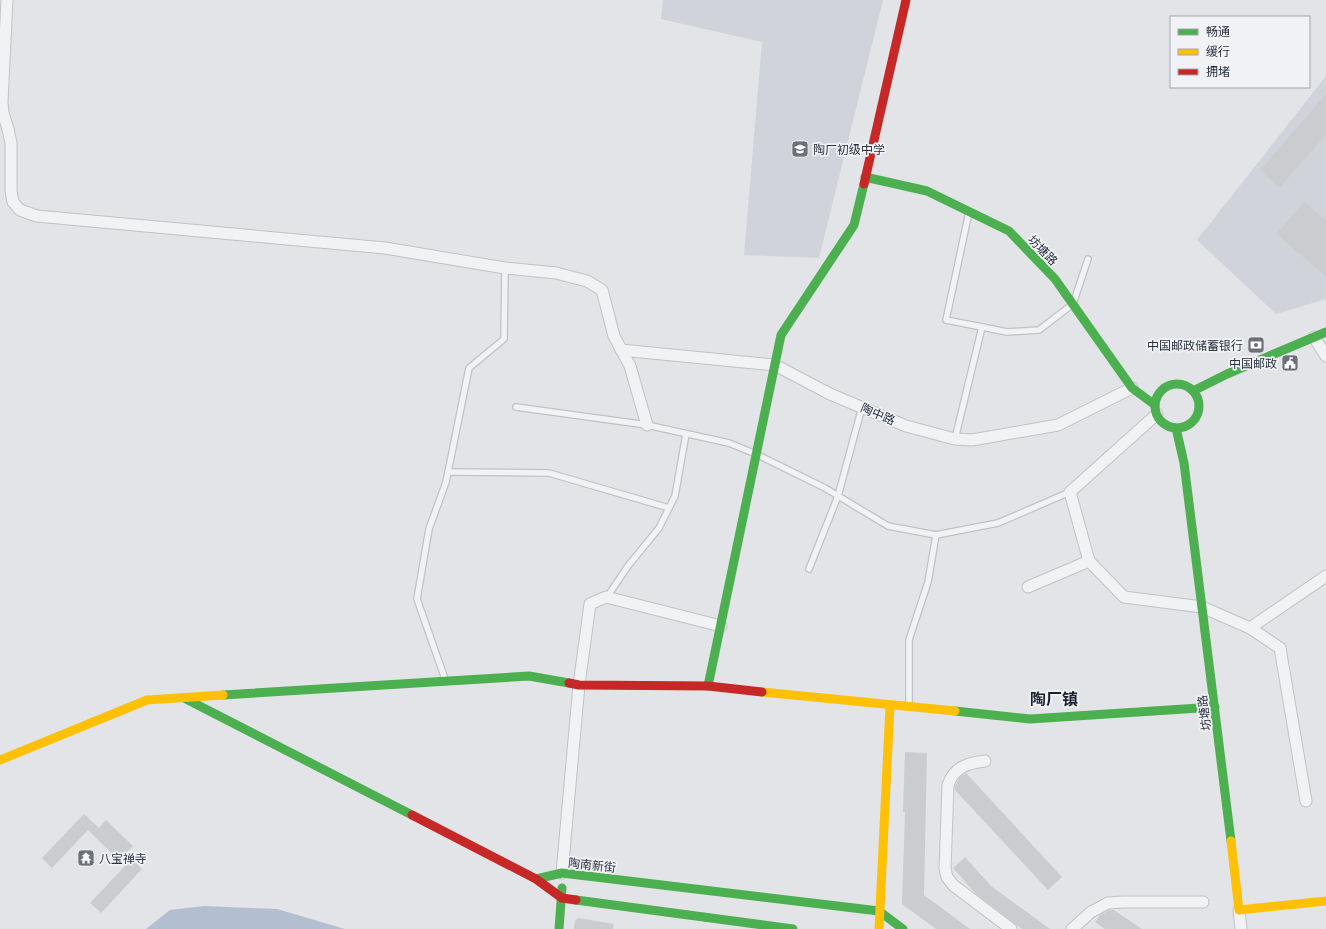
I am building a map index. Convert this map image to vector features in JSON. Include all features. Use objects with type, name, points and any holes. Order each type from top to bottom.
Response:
[{"type":"street","points":[[7,0],[2,102],[10,143],[11,191],[13,202],[20,210],[36,216],[385,248],[505,268],[556,273],[587,281],[602,290],[614,336],[630,366],[647,425]]},
{"type":"street","points":[[708,686],[781,335],[854,225],[906,0]]},
{"type":"street","name":"坊塘路","points":[[865,177],[927,191],[1009,232],[1055,279],[1132,388],[1156,410]]},
{"type":"street","points":[[1193,391],[1227,374],[1326,332]]},
{"type":"street","points":[[1314,337],[1326,356]]},
{"type":"street","name":"陶中路","points":[[621,350],[774,365],[830,394],[906,426],[955,439],[972,440],[1058,425],[1132,388]]},
{"type":"street","points":[[1178,384],[1186,386],[1193,391],[1199,407],[1197,415],[1192,422],[1185,427],[1176,428],[1164,424],[1156,410],[1157,397],[1162,390],[1169,386],[1178,384]]},
{"type":"street","points":[[1156,410],[1070,492],[1089,561],[1124,597],[1202,607],[1250,628],[1280,648],[1306,801]]},
{"type":"street","name":"坊塘路","points":[[1176,428],[1184,464],[1239,910]]},
{"type":"street","points":[[1028,587],[1089,561]]},
{"type":"street","points":[[1250,628],[1326,576]]},
{"type":"street","points":[[559,929],[562,898],[562,873],[579,685],[590,604],[606,597],[721,626]]},
{"type":"street","points":[[0,760],[147,700],[186,699],[350,686],[529,676],[579,685],[708,686],[890,706],[1030,719],[1215,707]]},
{"type":"street","points":[[186,699],[536,879],[562,898],[793,929]]},
{"type":"street","points":[[879,929],[890,706]]},
{"type":"street","points":[[985,761],[970,763],[963,766],[954,772],[950,778],[948,784],[945,869],[947,877],[953,885],[1011,929]]},
{"type":"street","name":"陶南新街","points":[[536,879],[562,873],[879,911]]},
{"type":"street","points":[[1241,929],[1239,910],[1326,901]]},
{"type":"street","points":[[1072,929],[1091,912],[1108,903],[1203,902]]},
{"type":"street","points":[[879,911],[903,929]]},
{"type":"lane","points":[[970,212],[946,320],[1007,332],[1039,330],[1073,304],[1088,259]]},
{"type":"lane","points":[[445,681],[417,599],[429,529],[446,482],[469,368],[504,339],[505,268]]},
{"type":"lane","points":[[955,439],[982,327]]},
{"type":"lane","points":[[516,407],[647,425],[729,443],[756,454],[838,496],[888,526],[936,535],[998,523],[1070,492]]},
{"type":"lane","points":[[809,569],[838,496],[862,407]]},
{"type":"lane","points":[[606,597],[628,566],[659,528],[675,496],[686,434]]},
{"type":"lane","points":[[448,472],[548,473],[669,508]]},
{"type":"lane","points":[[909,707],[909,640],[928,582],[936,535]]},
{"type":"shaded area","name":"陶厂初级中学","points":[[663,0],[883,0],[819,258],[744,255],[762,42],[661,19]]},
{"type":"shaded area","points":[[1326,76],[1326,299],[1276,314],[1197,240]]},
{"type":"water","points":[[204,906],[277,909],[345,929],[146,929],[170,910]]},
{"type":"building","points":[[1326,94],[1326,135],[1279,188],[1260,170]]},
{"type":"building","points":[[1304,202],[1326,220],[1326,276],[1276,234]]},
{"type":"building","points":[[905,752],[927,753],[924,895],[970,929],[936,929],[902,904]]},
{"type":"building","points":[[966,773],[1062,877],[1048,890],[955,790],[959,778]]},
{"type":"building","points":[[84,814],[99,828],[106,820],[133,846],[126,853],[142,869],[101,913],[90,903],[125,866],[88,830],[52,868],[42,858]]},
{"type":"building","points":[[965,857],[991,886],[1050,929],[1022,929],[976,894],[953,868]]},
{"type":"building","points":[[1110,910],[1114,910],[1142,929],[1105,929],[1095,922],[1100,915]]},
{"type":"building","points":[[578,918],[614,924],[613,929],[574,929],[575,921]]},
{"type":"traffic: fast","points":[[865,177],[927,191],[1009,231],[1055,279],[1132,388],[1155,405]]},
{"type":"traffic: fast","points":[[708,686],[781,335],[854,225],[864,184]]},
{"type":"traffic: fast","points":[[1193,391],[1227,374],[1326,332]]},
{"type":"traffic: fast","points":[[1177,384],[1189,388],[1195,394],[1199,406],[1195,418],[1189,424],[1177,428],[1165,424],[1159,418],[1155,406],[1159,394],[1165,388],[1177,384]]},
{"type":"traffic: fast","points":[[1176,428],[1184,463],[1231,841]]},
{"type":"traffic: fast","points":[[223,695],[529,676],[569,683]]},
{"type":"traffic: fast","points":[[186,699],[412,815]]},
{"type":"traffic: fast","points":[[955,711],[1030,719],[1215,707]]},
{"type":"traffic: fast","points":[[536,879],[562,873],[879,911],[903,929]]},
{"type":"traffic: fast","points":[[559,929],[562,888]]},
{"type":"traffic: fast","points":[[576,900],[793,929]]},
{"type":"traffic: slow","points":[[762,692],[955,711]]},
{"type":"traffic: slow","points":[[0,760],[147,700],[223,695]]},
{"type":"traffic: slow","points":[[879,929],[890,706]]},
{"type":"traffic: slow","points":[[1231,841],[1239,910],[1326,901]]},
{"type":"traffic: jam","points":[[864,184],[906,0]]},
{"type":"traffic: jam","points":[[569,683],[579,685],[708,686],[762,692]]},
{"type":"traffic: jam","points":[[412,815],[536,879],[562,898],[576,900]]},
{"type":"place","name":"陶厂初级中学","points":[[800,149]]},
{"type":"place","name":"中国邮政储蓄银行","points":[[1256,345]]},
{"type":"place","name":"中国邮政","points":[[1290,363]]},
{"type":"place","name":"八宝禅寺","points":[[86,858]]},
{"type":"district","name":"陶厂镇","points":[[1054,699]]}]
